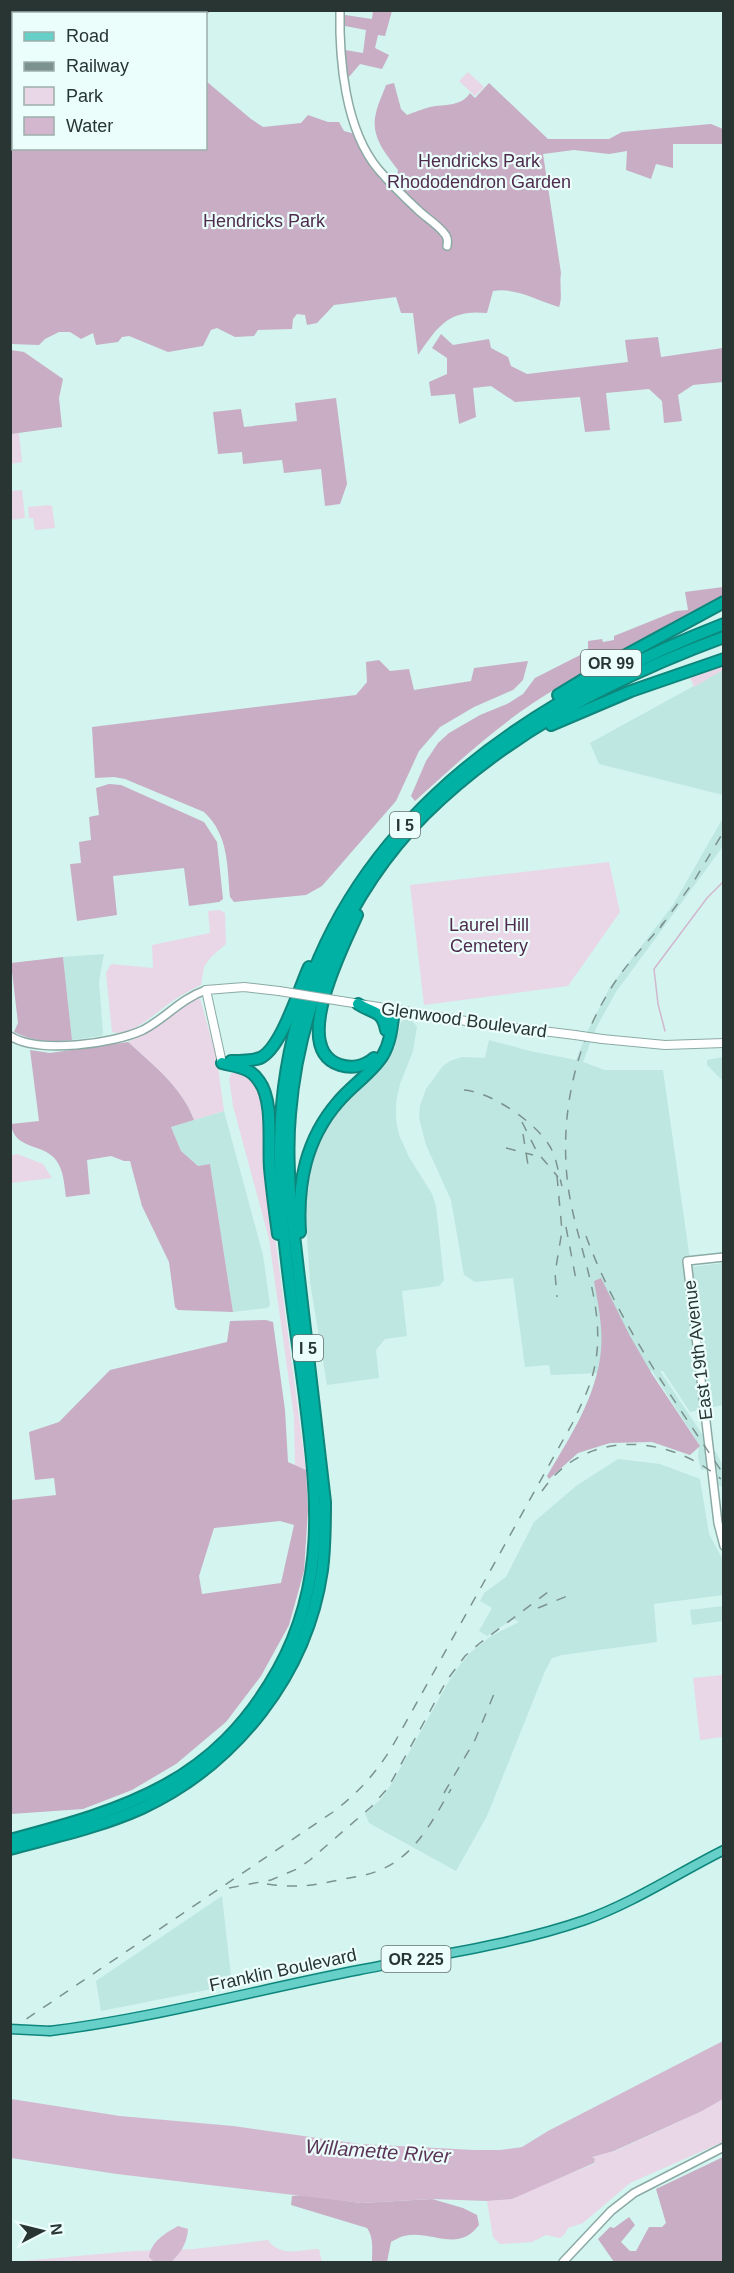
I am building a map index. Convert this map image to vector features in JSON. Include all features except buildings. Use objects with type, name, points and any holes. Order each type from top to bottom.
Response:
[{"type":"highway","name":"OR 99","points":[[506,736],[519,722],[568,689],[723,602]]},
{"type":"highway","name":"I 5","points":[[10,1849],[114,1819],[139,1809],[184,1785],[238,1740],[283,1681],[305,1636],[322,1570],[325,1535],[323,1472],[281,1200],[282,1103],[287,1068],[303,1001],[330,937],[359,885],[395,836],[442,787],[506,736],[562,700],[651,653],[723,624]]},
{"type":"highway","name":"I 5","points":[[10,1840],[99,1815],[136,1801],[166,1786],[214,1752],[244,1721],[272,1682],[304,1612],[314,1568],[316,1537],[314,1466],[288,1173],[290,1114],[294,1078],[307,1019],[326,966],[343,929],[373,880],[423,816],[473,771],[534,728],[611,685],[687,651],[723,638]]},
{"type":"highway","name":"OR 99","points":[[503,749],[600,704],[723,659]]},
{"type":"highway","points":[[373,880],[334,969],[321,1010],[318,1034],[323,1051],[329,1059],[342,1066],[356,1067],[373,1060],[378,1053],[392,1010]]},
{"type":"highway","points":[[222,1063],[260,1058],[272,1048],[281,1033],[310,965],[330,937]]},
{"type":"highway","points":[[358,1004],[379,1014],[386,1030]]},
{"type":"highway","points":[[298,1306],[299,1205],[303,1169],[308,1153],[314,1137],[330,1111],[383,1054],[390,1033],[392,1010]]},
{"type":"highway","points":[[222,1063],[247,1069],[259,1079],[263,1088],[268,1109],[275,1216],[298,1306]]},
{"type":"main road","name":"Glenwood Boulevard","points":[[206,990],[244,987],[279,991],[392,1010],[602,1039],[665,1045],[723,1043]]},
{"type":"main road","points":[[206,990],[222,1063]]},
{"type":"main road","name":"Franklin Boulevard","points":[[10,2030],[50,2031],[151,2015],[292,1984],[480,1947],[569,1925],[607,1911],[723,1850]]},
{"type":"street","points":[[340,10],[339,43],[342,73],[362,143],[382,173],[417,209],[444,232],[447,246]]},
{"type":"street","points":[[10,1036],[26,1043],[46,1047],[115,1039],[144,1029],[186,999],[206,990]]},
{"type":"street","name":"East 19th Avenue","points":[[723,1257],[687,1261],[718,1523],[723,1546]]},
{"type":"street","points":[[563,2262],[611,2211],[634,2193],[723,2147]]},
{"type":"shaded area","points":[[723,670],[723,795],[599,764],[590,743]]},
{"type":"shaded area","points":[[723,818],[721,849],[616,992],[596,1028],[583,1062],[605,1070],[663,1070],[691,1267],[723,1263],[723,1405],[690,1412],[663,1371],[660,1371],[704,1437],[709,1466],[708,1469],[701,1470],[698,1457],[699,1444],[652,1371],[551,1375],[549,1365],[525,1367],[513,1278],[475,1282],[464,1275],[451,1200],[426,1145],[419,1118],[420,1106],[426,1089],[443,1066],[462,1057],[485,1058],[489,1040],[576,1060],[610,987],[673,905]]},
{"type":"shaded area","points":[[104,954],[99,981],[103,1034],[72,1040],[63,957]]},
{"type":"shaded area","points":[[411,1019],[417,1027],[413,1051],[400,1084],[396,1102],[396,1120],[399,1135],[409,1157],[432,1194],[436,1206],[444,1280],[439,1286],[402,1291],[407,1336],[385,1339],[376,1350],[379,1378],[327,1385],[310,1282],[305,1206],[306,1185],[318,1145],[326,1130],[345,1102],[385,1062],[394,1048],[401,1022]]},
{"type":"shaded area","points":[[724,1057],[723,1081],[707,1065],[707,1060]]},
{"type":"shaded area","points":[[224,1111],[263,1255],[270,1305],[267,1308],[233,1312],[210,1164],[198,1166],[181,1151],[171,1127]]},
{"type":"shaded area","points":[[713,1451],[716,1452],[723,1466],[723,1487],[717,1485]]},
{"type":"shaded area","points":[[618,1459],[660,1464],[700,1479],[709,1534],[723,1560],[723,1595],[654,1604],[657,1642],[552,1658],[487,1816],[456,1871],[369,1823],[365,1813],[381,1799],[392,1783],[459,1666],[471,1652],[491,1636],[519,1622],[513,1619],[487,1636],[479,1631],[492,1608],[480,1601],[484,1593],[506,1577],[534,1522],[576,1486]]},
{"type":"shaded area","points":[[723,1606],[723,1621],[692,1625],[690,1610]]},
{"type":"shaded area","points":[[222,1896],[232,1985],[101,2011],[96,1981]]},
{"type":"green space","points":[[49,10],[210,11],[207,15],[207,12],[48,12]]},
{"type":"green space","points":[[373,11],[392,11],[385,36],[378,35],[375,48],[389,55],[382,69],[360,64],[348,78],[345,50],[363,53],[366,30],[345,26],[345,15],[372,19]]},
{"type":"green space","name":"Hendricks Park","points":[[12,57],[12,150],[207,150],[207,82],[263,127],[301,123],[308,115],[328,122],[339,122],[344,131],[355,134],[395,189],[398,170],[380,144],[375,129],[378,106],[386,85],[394,83],[401,109],[407,115],[430,107],[457,103],[470,93],[475,98],[489,83],[548,139],[609,139],[622,132],[711,124],[723,129],[723,144],[673,144],[673,168],[656,164],[651,179],[626,170],[627,151],[609,154],[574,150],[543,154],[561,273],[559,307],[510,291],[493,291],[487,313],[474,312],[454,317],[439,328],[418,355],[413,313],[401,313],[396,297],[334,305],[317,323],[307,325],[305,315],[297,314],[293,319],[292,329],[258,330],[254,336],[235,337],[217,328],[211,330],[203,346],[168,352],[129,336],[122,337],[118,342],[96,345],[93,333],[81,339],[70,332],[59,332],[39,345],[11,344],[10,60]]},
{"type":"green space","points":[[468,72],[484,87],[475,96],[459,81]]},
{"type":"green space","points":[[441,334],[453,345],[489,339],[491,348],[508,357],[511,366],[527,374],[628,362],[625,340],[658,337],[661,357],[723,348],[723,382],[693,385],[678,395],[682,421],[664,423],[662,401],[649,389],[606,393],[610,430],[585,432],[580,397],[515,402],[491,386],[473,388],[476,417],[459,424],[455,394],[431,396],[429,382],[447,374],[447,358],[432,348]]},
{"type":"green space","points":[[11,350],[24,352],[63,379],[59,398],[62,427],[11,434]]},
{"type":"green space","points":[[336,398],[347,484],[340,504],[325,506],[321,469],[284,473],[282,460],[243,464],[242,452],[218,454],[213,412],[241,409],[244,427],[297,421],[295,403]]},
{"type":"green space","points":[[19,433],[22,462],[11,464],[10,434]]},
{"type":"green space","points":[[22,490],[25,518],[11,520],[11,491]]},
{"type":"green space","points":[[52,506],[55,528],[35,530],[33,518],[29,518],[28,507]]},
{"type":"green space","points":[[723,587],[723,597],[595,666],[520,712],[453,766],[415,801],[411,796],[426,761],[438,743],[449,733],[480,715],[507,704],[523,694],[535,678],[588,651],[588,641],[614,640],[614,636],[676,611],[688,610],[685,592]]},
{"type":"green space","points":[[379,660],[390,671],[409,669],[414,690],[471,681],[474,668],[528,661],[523,680],[513,690],[474,707],[440,727],[419,751],[396,801],[322,886],[306,895],[234,902],[230,897],[227,863],[222,841],[212,821],[204,812],[125,779],[95,778],[92,727],[356,695],[367,682],[366,662]]},
{"type":"green space","points":[[723,664],[723,670],[694,687],[690,677]]},
{"type":"green space","points":[[109,784],[121,785],[204,822],[217,842],[223,899],[219,902],[189,906],[184,868],[113,876],[117,915],[77,921],[70,864],[81,863],[79,842],[91,840],[89,817],[99,815],[96,788]]},
{"type":"green space","name":"Laurel Hill Cemetery","points":[[609,862],[620,912],[568,986],[424,1005],[410,885]]},
{"type":"green space","points":[[220,910],[225,913],[226,944],[211,957],[204,967],[201,985],[174,1000],[135,1028],[119,1033],[112,1032],[106,973],[111,964],[153,968],[152,945],[210,933],[208,911]]},
{"type":"green space","points":[[63,957],[72,1040],[42,1040],[28,1038],[14,1032],[18,1023],[11,963]]},
{"type":"green space","points":[[195,998],[200,999],[217,1060],[224,1111],[194,1120],[189,1108],[174,1087],[128,1042],[158,1025]]},
{"type":"green space","points":[[128,1042],[174,1087],[189,1108],[194,1120],[171,1127],[181,1151],[198,1166],[210,1164],[233,1312],[178,1310],[175,1307],[169,1262],[142,1206],[130,1161],[111,1156],[87,1160],[90,1194],[66,1197],[62,1173],[56,1160],[44,1151],[23,1142],[13,1132],[11,1124],[39,1121],[30,1050],[50,1053]]},
{"type":"green space","points":[[236,1071],[246,1074],[263,1097],[275,1237],[306,1470],[295,1465],[294,1417],[269,1239],[233,1106],[229,1079]]},
{"type":"green space","points":[[17,1154],[43,1164],[52,1178],[11,1183],[10,1156]]},
{"type":"green space","points":[[601,1278],[652,1374],[700,1446],[690,1455],[652,1442],[610,1443],[578,1453],[549,1479],[547,1476],[581,1416],[594,1384],[601,1350],[601,1333],[594,1281]]},
{"type":"green space","points":[[266,1320],[273,1322],[285,1410],[288,1462],[306,1470],[308,1510],[304,1571],[289,1625],[261,1676],[226,1722],[176,1764],[132,1790],[83,1809],[11,1814],[11,1500],[56,1495],[54,1478],[35,1480],[29,1432],[59,1422],[110,1370],[227,1342],[230,1321]],"holes":[[[280,1521],[294,1525],[281,1583],[202,1594],[199,1576],[214,1528]]]},
{"type":"green space","points":[[723,1675],[723,1737],[700,1740],[693,1678]]},
{"type":"green space","points":[[723,2099],[723,2142],[630,2183],[583,2223],[568,2228],[560,2238],[546,2235],[532,2242],[500,2244],[493,2237],[487,2201],[512,2199],[594,2164],[595,2159],[592,2158],[595,2156],[618,2150]]},
{"type":"green space","points":[[723,2157],[723,2262],[614,2262],[598,2239],[610,2227],[614,2228],[629,2217],[635,2225],[621,2242],[630,2251],[636,2251],[649,2227],[662,2227],[666,2223],[656,2189]]},
{"type":"green space","points":[[304,2195],[361,2203],[432,2199],[463,2208],[477,2215],[479,2225],[471,2234],[462,2238],[402,2236],[391,2242],[387,2262],[372,2262],[372,2240],[367,2228],[291,2205],[292,2196]]},
{"type":"green space","points":[[268,2240],[273,2246],[285,2251],[319,2249],[322,2262],[11,2262],[133,2251],[194,2249]]},
{"type":"water","name":"Willamette River","points":[[723,2041],[723,2099],[614,2151],[592,2157],[595,2159],[594,2163],[512,2199],[487,2201],[432,2199],[361,2203],[117,2174],[11,2158],[11,2099],[120,2116],[233,2126],[360,2144],[474,2150],[522,2147],[548,2131]]},
{"type":"water","points":[[178,2226],[188,2229],[181,2251],[171,2262],[153,2261],[149,2257],[153,2246],[160,2238]]},
{"type":"waterway","points":[[665,1031],[658,1004],[654,969],[707,898],[724,881]]},
{"type":"railway","points":[[660,928],[694,881],[724,831]]},
{"type":"railway","points":[[10,2030],[333,1812],[366,1782],[392,1747],[572,1424],[591,1380],[598,1343],[597,1320],[568,1186],[566,1159],[568,1106],[580,1054],[601,1005],[620,974],[664,922]]},
{"type":"railway","points":[[464,1090],[499,1102],[534,1127],[552,1150],[562,1186]]},
{"type":"railway","points":[[522,1122],[537,1152],[558,1177]]},
{"type":"railway","points":[[523,1134],[528,1165]]},
{"type":"railway","points":[[506,1148],[533,1155]]},
{"type":"railway","points":[[557,1176],[562,1231],[555,1273],[557,1297]]},
{"type":"railway","points":[[566,1227],[577,1285]]},
{"type":"railway","points":[[586,1236],[630,1330],[724,1475]]},
{"type":"railway","points":[[542,1491],[560,1471],[581,1456],[604,1448],[628,1444],[652,1446],[677,1453],[700,1464],[721,1479]]},
{"type":"railway","points":[[229,1888],[271,1880],[297,1869],[371,1807],[388,1788],[447,1680],[465,1656],[552,1589]]},
{"type":"railway","points":[[538,1608],[572,1594]]},
{"type":"railway","points":[[444,1793],[475,1740],[494,1694]]},
{"type":"railway","points":[[267,1884],[295,1886],[320,1884],[370,1874],[392,1864],[422,1836],[451,1789]]},
{"type":"park label","name":"Hendricks Park Rhododendron Garden","points":[[479,171]]}]
